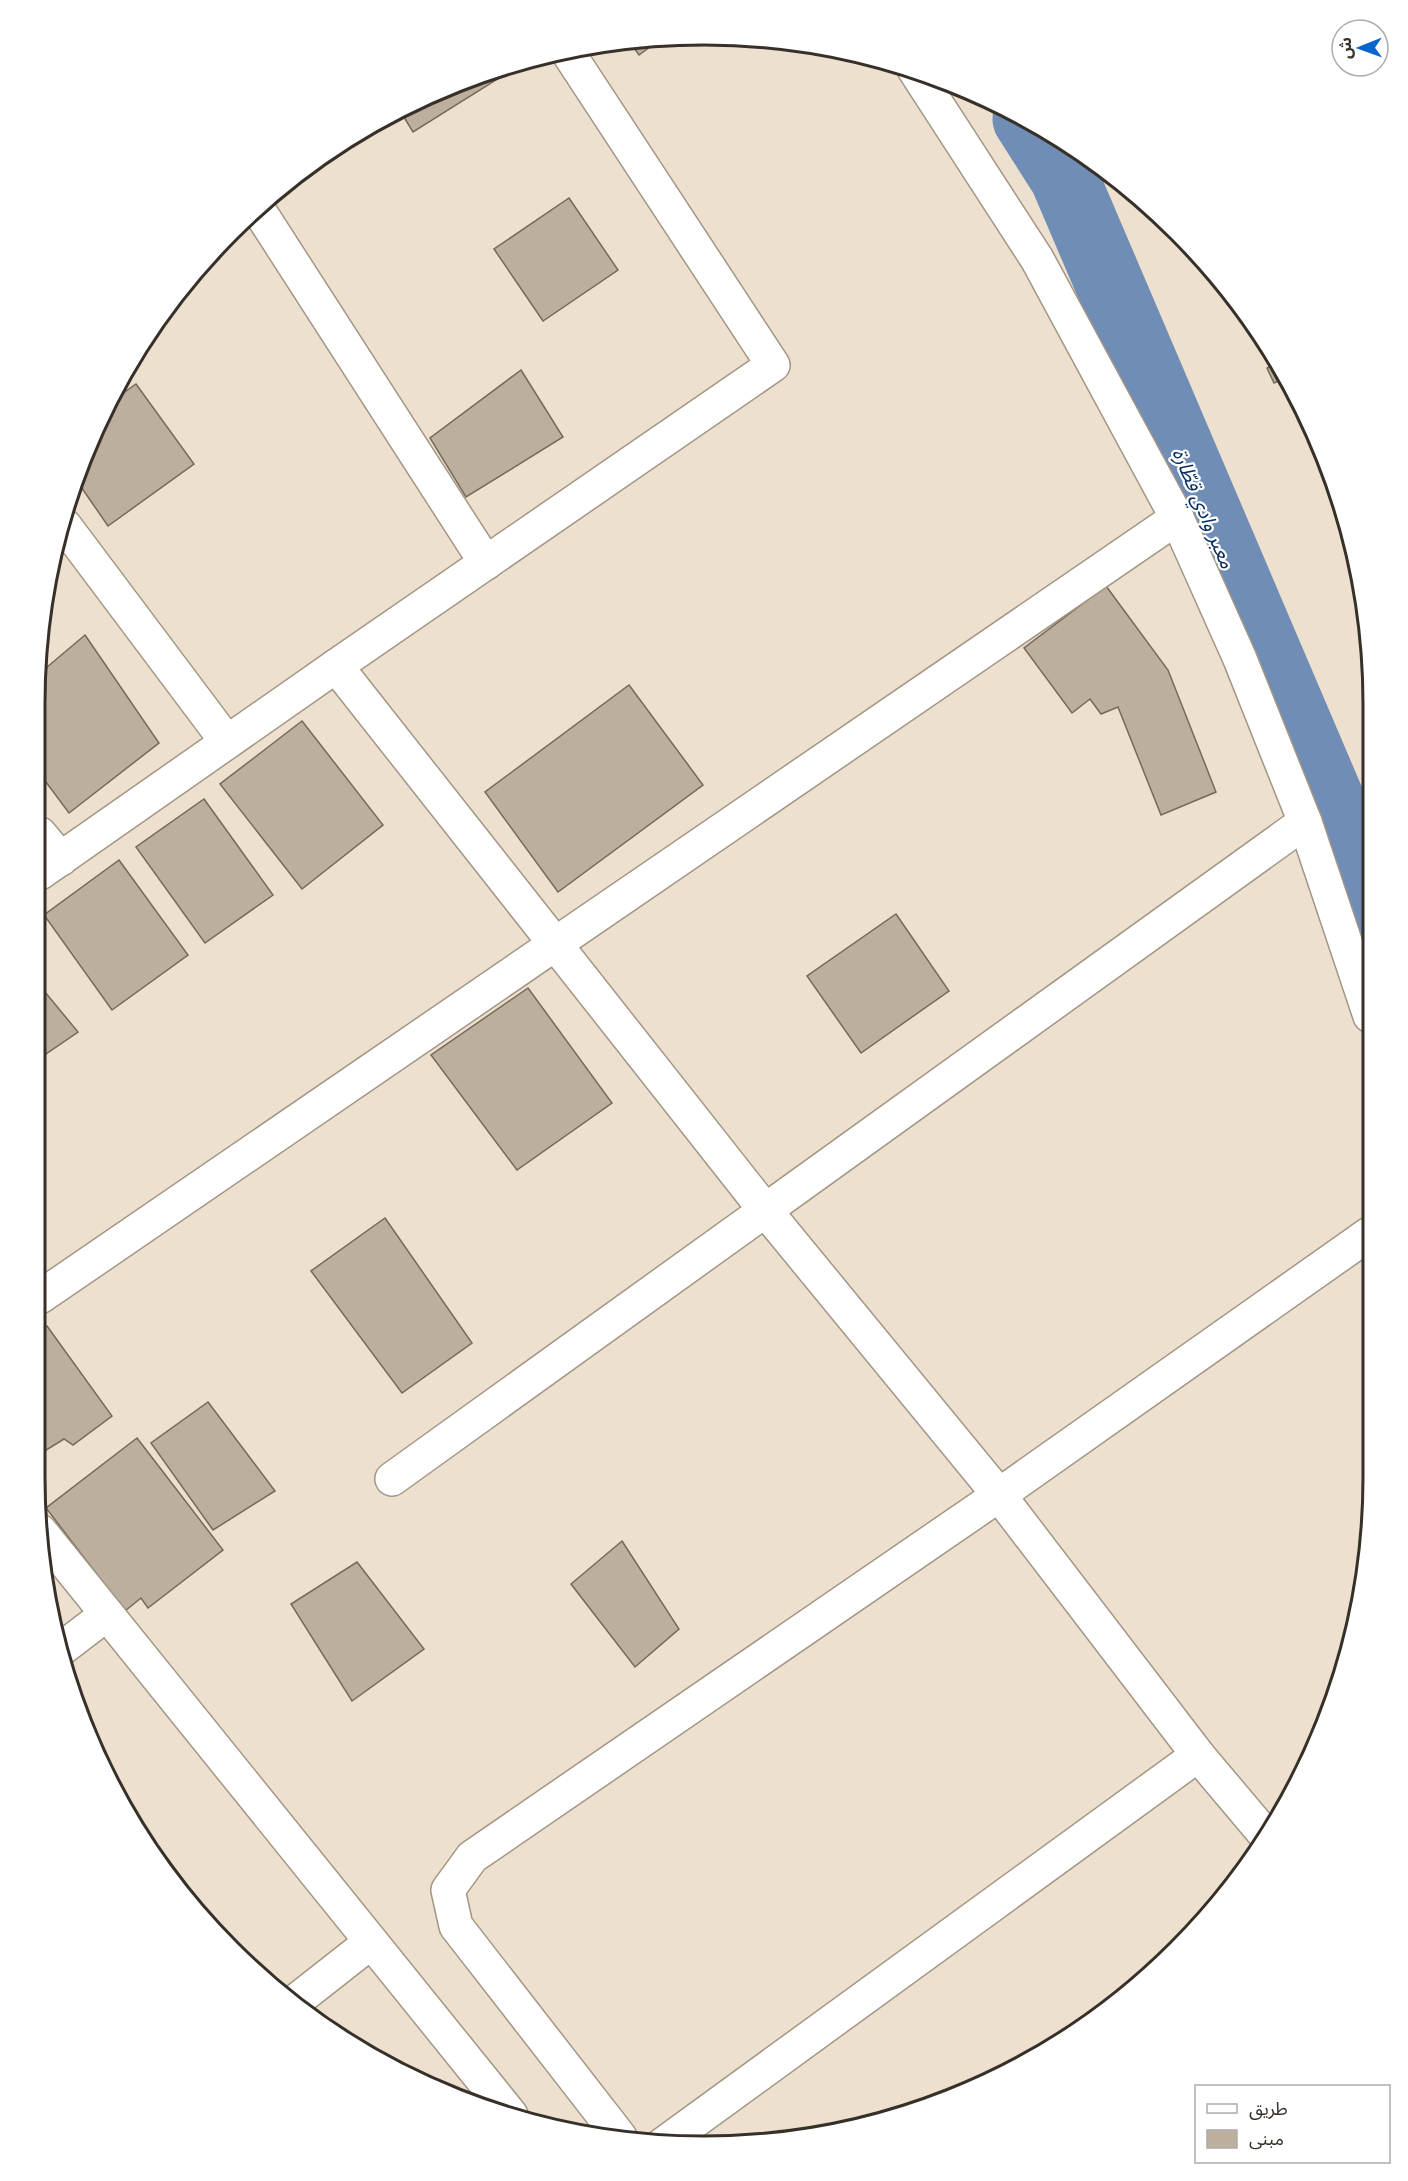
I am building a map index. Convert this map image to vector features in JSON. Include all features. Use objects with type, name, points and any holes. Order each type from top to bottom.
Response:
[{"type":"street","points":[[45,850],[50,866],[772,365],[572,59]]},
{"type":"street","points":[[923,83],[1037,259],[1177,518],[1240,659],[1305,822],[1363,995]]},
{"type":"street","points":[[262,215],[486,563]]},
{"type":"street","points":[[45,1294],[1177,518]]},
{"type":"street","points":[[68,530],[227,742]]},
{"type":"street","points":[[336,666],[765,1210],[999,1495],[1198,1755],[1261,1829]]},
{"type":"street","points":[[392,1479],[1305,822]]},
{"type":"street","points":[[614,2129],[456,1926],[448,1890],[472,1857],[999,1495],[1363,1238]]},
{"type":"street","points":[[49,1542],[502,2104]]},
{"type":"street","points":[[66,1645],[107,1614]]},
{"type":"street","points":[[675,2135],[1198,1755]]},
{"type":"street","points":[[300,1998],[371,1942]]},
{"type":"building","points":[[649,47],[639,55],[635,49]]},
{"type":"building","points":[[500,78],[413,132],[404,118],[452,95]]},
{"type":"building","points":[[569,198],[618,270],[543,321],[494,249]]},
{"type":"building","points":[[1270,366],[1279,381],[1274,383],[1267,368]]},
{"type":"building","points":[[521,370],[563,437],[466,497],[430,438]]},
{"type":"building","points":[[136,384],[194,464],[108,526],[82,488],[95,452],[123,393]]},
{"type":"building","points":[[1106,586],[1168,670],[1216,792],[1161,815],[1118,707],[1101,714],[1090,699],[1072,713],[1024,648]]},
{"type":"building","points":[[85,635],[159,743],[69,813],[45,781],[46,668]]},
{"type":"building","points":[[629,685],[703,785],[558,892],[485,792]]},
{"type":"building","points":[[302,721],[383,825],[302,889],[220,784]]},
{"type":"building","points":[[204,799],[273,895],[205,943],[136,847]]},
{"type":"building","points":[[119,860],[188,955],[112,1010],[45,914]]},
{"type":"building","points":[[896,914],[949,991],[861,1053],[807,976]]},
{"type":"building","points":[[528,988],[612,1103],[517,1170],[431,1055]]},
{"type":"building","points":[[45,992],[78,1032],[45,1055]]},
{"type":"building","points":[[385,1218],[472,1343],[402,1393],[311,1271]]},
{"type":"building","points":[[47,1326],[112,1416],[73,1445],[64,1439],[45,1451],[45,1327]]},
{"type":"building","points":[[208,1402],[275,1491],[213,1530],[151,1443]]},
{"type":"building","points":[[137,1438],[223,1550],[148,1608],[141,1598],[125,1611],[46,1508]]},
{"type":"building","points":[[622,1541],[679,1629],[635,1667],[571,1584]]},
{"type":"building","points":[[357,1562],[424,1649],[352,1701],[291,1604]]},
{"type":"waterway","name":"معبر وادي قطّارة","points":[[1037,135],[1064,177],[1363,880]]}]
